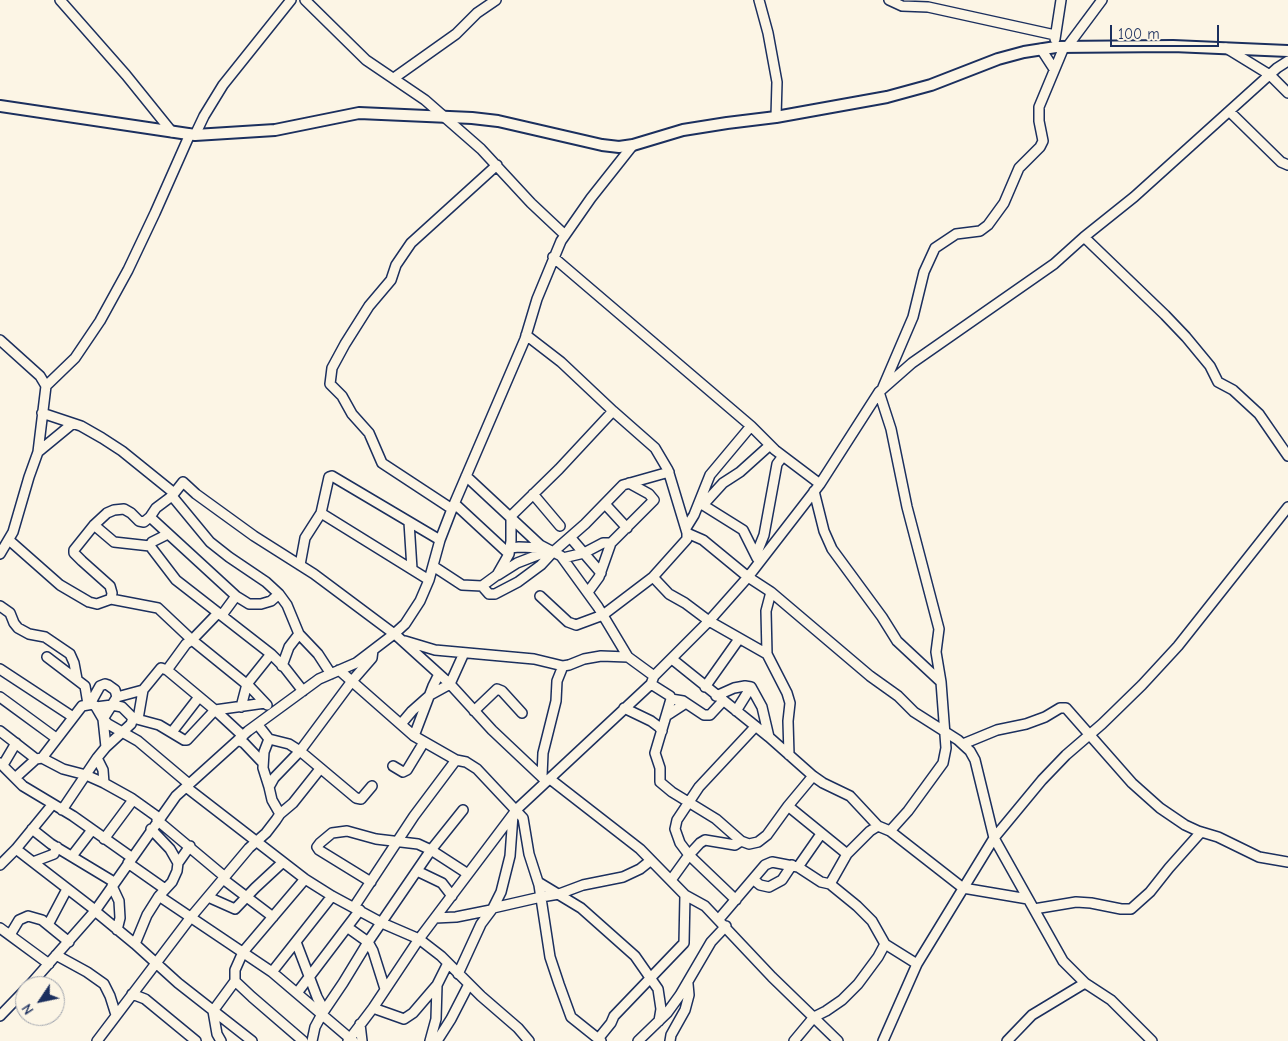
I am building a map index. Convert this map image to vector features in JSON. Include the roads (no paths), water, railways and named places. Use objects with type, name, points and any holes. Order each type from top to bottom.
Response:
[{"type":"street","points":[[60,0],[126,75],[172,132]]},
{"type":"street","points":[[0,554],[6,540],[13,532],[38,452],[46,386],[75,358],[100,321],[132,262],[192,134],[223,85],[291,0]]},
{"type":"street","points":[[305,0],[366,60],[394,78],[445,117],[481,149],[531,203],[565,236]]},
{"type":"street","points":[[394,78],[456,34],[477,13],[496,0]]},
{"type":"street","points":[[759,0],[768,33],[776,82],[776,117]]},
{"type":"street","points":[[888,0],[902,6],[928,6],[1055,35]]},
{"type":"street","points":[[1061,0],[1055,35],[1062,47]]},
{"type":"street","points":[[757,558],[817,487],[881,390],[913,317],[924,272],[935,248],[956,234],[980,231],[988,225],[1004,203],[1019,168],[1040,147],[1043,142],[1039,121],[1039,107],[1062,47],[1102,0]]},
{"type":"street","points":[[0,106],[192,134],[275,130],[359,113],[445,117],[498,121],[602,145],[619,147],[633,145],[683,130],[776,117],[887,97],[931,84],[998,59],[1041,49],[1062,47],[1173,46],[1288,51]]},
{"type":"street","points":[[1226,47],[1270,75],[1288,93]]},
{"type":"street","points":[[1041,49],[1054,69]]},
{"type":"street","points":[[881,390],[912,363],[1054,264],[1134,197],[1288,61]]},
{"type":"street","points":[[1230,112],[1281,162],[1288,165]]},
{"type":"street","points":[[38,976],[95,911],[129,860],[176,796],[241,738],[303,691],[319,679],[356,663],[405,624],[420,601],[429,580],[440,540],[526,335],[553,257],[591,198],[633,145]]},
{"type":"street","points":[[497,165],[411,243],[396,265],[391,280],[369,306],[345,344],[332,368],[330,384],[342,396],[352,414],[369,433],[382,463],[454,507],[509,551]]},
{"type":"street","points":[[1084,237],[1186,337],[1210,366],[1218,382],[1233,390],[1259,414],[1288,456]]},
{"type":"street","points":[[553,257],[751,426],[817,487],[824,530],[832,548],[897,641],[940,682]]},
{"type":"street","points":[[526,335],[560,362],[655,448],[669,472],[687,539],[653,577],[603,615],[572,625],[540,596]]},
{"type":"street","points":[[0,340],[40,376],[46,386]]},
{"type":"street","points":[[881,390],[909,516],[939,629],[936,652],[946,748],[943,763],[908,811],[890,831]]},
{"type":"street","points":[[498,575],[509,551],[510,516],[559,469],[613,411]]},
{"type":"street","points":[[42,413],[81,426],[122,451],[173,494],[210,542],[266,582],[279,594],[287,605],[299,634],[335,672],[352,681],[414,736],[456,760],[466,762],[477,768],[515,812],[523,818],[529,854],[541,897],[550,957],[569,1012],[597,1040],[605,1032],[614,1016],[684,943],[685,895]]},
{"type":"street","points":[[38,452],[72,424]]},
{"type":"street","points":[[686,531],[700,505],[710,475],[751,426]]},
{"type":"street","points":[[700,505],[723,483],[740,472],[770,445]]},
{"type":"street","points":[[16,743],[1,764],[23,786],[104,839],[191,917],[272,972],[323,1012],[350,1040],[419,939],[515,812],[546,778],[624,708],[652,680],[748,577],[757,558],[764,535],[778,464],[783,456]]},
{"type":"street","points":[[433,566],[462,585],[482,586],[517,563],[548,550],[570,537],[623,485],[669,472]]},
{"type":"street","points":[[300,564],[305,538],[320,512],[329,478],[332,476],[440,540]]},
{"type":"street","points":[[466,476],[548,550]]},
{"type":"street","points":[[111,599],[110,586],[74,553],[76,546],[106,513],[114,510],[124,509],[139,521],[144,522],[183,482],[196,494],[254,536],[300,564],[402,640],[546,778],[626,837],[685,895],[705,906],[772,977],[838,1041]]},
{"type":"street","points":[[588,592],[601,573],[611,543],[654,500],[649,494],[629,482]]},
{"type":"street","points":[[533,494],[560,526]]},
{"type":"street","points":[[605,504],[627,528]]},
{"type":"street","points":[[700,505],[743,530],[757,558]]},
{"type":"street","points":[[883,1041],[917,964],[994,838],[1042,780],[1066,755],[1089,736],[1142,685],[1178,646],[1288,507]]},
{"type":"street","points":[[320,512],[429,580]]},
{"type":"street","points":[[150,517],[236,596],[249,604],[261,604],[271,601],[279,594]]},
{"type":"street","points":[[409,522],[412,569]]},
{"type":"street","points":[[94,525],[114,542],[150,546],[176,580],[204,604],[220,614],[271,654],[303,691]]},
{"type":"street","points":[[686,531],[703,540],[748,577],[771,592],[870,676],[898,696],[914,712],[963,744],[970,751],[975,760],[994,838],[1063,961],[1085,983],[1111,1000],[1152,1041]]},
{"type":"street","points":[[150,546],[152,542],[168,534]]},
{"type":"street","points":[[570,537],[601,573]]},
{"type":"street","points":[[6,540],[69,591],[89,602],[97,604],[111,599],[158,608],[192,640],[247,684],[274,713]]},
{"type":"street","points":[[482,586],[489,594],[495,594],[518,582],[541,565],[565,560],[603,543],[611,543]]},
{"type":"street","points":[[509,551],[519,547],[558,553],[588,592],[628,656],[671,699],[686,703],[704,715],[710,715],[720,699],[734,688],[751,687]]},
{"type":"street","points":[[541,565],[548,550]]},
{"type":"street","points":[[653,577],[669,594],[739,639],[767,654]]},
{"type":"street","points":[[771,592],[766,611],[767,654],[787,693],[790,703],[788,721],[789,755]]},
{"type":"street","points":[[167,670],[186,644],[220,614],[236,596]]},
{"type":"street","points":[[0,606],[10,612],[18,628],[29,634],[45,637],[70,654],[77,679]]},
{"type":"street","points":[[282,666],[289,647],[299,634]]},
{"type":"street","points":[[705,687],[739,639]]},
{"type":"street","points":[[402,640],[435,650],[534,659],[562,666],[569,666],[584,659],[601,656],[628,656]]},
{"type":"street","points":[[269,787],[274,778],[300,751],[352,681],[372,658],[373,650]]},
{"type":"street","points":[[432,667],[435,650]]},
{"type":"street","points":[[401,724],[430,695],[450,684],[464,653]]},
{"type":"street","points":[[241,707],[247,684],[271,654]]},
{"type":"street","points":[[47,657],[85,686],[91,705],[103,719],[138,741],[187,786],[256,841],[305,879],[332,896],[419,939],[448,963],[468,984],[518,1028],[529,1041]]},
{"type":"street","points":[[672,659],[769,737],[813,776],[850,796],[878,826],[890,831],[964,888],[1028,899]]},
{"type":"street","points":[[546,778],[543,753],[556,701],[557,680],[562,666]]},
{"type":"street","points":[[62,810],[97,758],[136,718],[143,690],[161,668],[167,670],[215,710],[263,762]]},
{"type":"street","points":[[0,669],[73,717]]},
{"type":"street","points":[[414,736],[439,674]]},
{"type":"street","points":[[85,686],[105,684],[115,690],[114,701],[103,719],[106,747]]},
{"type":"street","points":[[91,705],[100,686]]},
{"type":"street","points":[[751,687],[762,708],[769,737]]},
{"type":"street","points":[[736,712],[751,687]]},
{"type":"street","points":[[474,711],[497,689],[502,691],[522,713]]},
{"type":"street","points":[[15,778],[39,758],[82,706],[114,701],[143,690]]},
{"type":"street","points":[[0,697],[56,738]]},
{"type":"street","points":[[172,732],[199,697]]},
{"type":"street","points":[[671,699],[655,753],[660,768],[660,782],[672,792],[716,819],[742,841],[749,844],[758,842],[767,835],[813,776]]},
{"type":"street","points":[[114,701],[136,718],[159,725],[184,740],[187,740],[215,710],[265,703]]},
{"type":"street","points":[[666,716],[686,703]]},
{"type":"street","points":[[624,708],[650,721],[662,731]]},
{"type":"street","points":[[963,744],[997,730],[1026,724],[1045,717],[1060,708],[1066,708],[1132,783],[1177,819],[1201,832],[1218,837],[1259,857],[1288,862]]},
{"type":"street","points":[[258,725],[269,739],[288,744],[300,751],[356,798],[361,799],[372,786]]},
{"type":"street","points":[[736,900],[689,855],[680,843],[675,829],[677,820],[688,802],[709,776],[755,727]]},
{"type":"street","points":[[0,731],[39,758],[63,769],[86,775],[104,783],[133,800],[190,846],[247,898],[273,917]]},
{"type":"street","points":[[269,739],[264,752],[263,768],[272,800],[280,814]]},
{"type":"street","points":[[393,766],[403,772],[407,770],[424,742]]},
{"type":"street","points":[[97,758],[103,770],[104,783]]},
{"type":"street","points":[[297,993],[347,927],[371,882],[397,841],[456,760]]},
{"type":"street","points":[[96,1041],[191,917],[320,769]]},
{"type":"street","points":[[104,839],[133,800]]},
{"type":"street","points":[[0,865],[16,849],[52,804]]},
{"type":"street","points":[[788,806],[847,854]]},
{"type":"street","points":[[312,1041],[315,1027],[323,1012],[368,942],[431,850],[463,810]]},
{"type":"street","points":[[458,974],[481,924],[501,892],[510,856],[515,812]]},
{"type":"street","points":[[830,884],[847,854],[870,831],[878,826]]},
{"type":"street","points":[[32,829],[113,884],[119,901],[120,918],[117,930]]},
{"type":"street","points":[[151,829],[170,849],[178,863]]},
{"type":"street","points":[[72,856],[92,830]]},
{"type":"street","points":[[371,882],[317,847],[332,833],[347,831],[376,839],[418,844],[431,850],[468,874]]},
{"type":"street","points":[[1034,909],[1076,902],[1121,909],[1131,908],[1150,892],[1201,832]]},
{"type":"street","points":[[754,880],[766,888],[782,880],[821,834]]},
{"type":"street","points":[[671,880],[689,855],[705,840],[730,845],[735,845],[742,841]]},
{"type":"street","points":[[135,944],[147,915],[162,892],[172,882],[178,863],[190,846]]},
{"type":"street","points":[[33,862],[54,854],[58,847]]},
{"type":"street","points":[[16,849],[95,911],[178,983],[252,1041]]},
{"type":"street","points":[[269,874],[271,862],[275,856]]},
{"type":"street","points":[[435,918],[456,917],[559,894],[583,885],[623,877],[640,870],[650,861]]},
{"type":"street","points":[[208,897],[235,909],[283,862]]},
{"type":"street","points":[[638,1041],[659,1021],[688,984],[736,900],[765,865],[772,862],[795,866],[821,882],[830,884],[872,921],[885,944],[917,964]]},
{"type":"street","points":[[417,871],[442,884],[452,896]]},
{"type":"street","points":[[221,1041],[217,1034],[213,1011],[235,981],[235,970],[243,952],[305,879]]},
{"type":"street","points":[[538,882],[581,908],[635,956],[658,990],[661,1009],[659,1021]]},
{"type":"street","points":[[48,924],[67,889]]},
{"type":"street","points":[[272,972],[332,896]]},
{"type":"street","points":[[10,935],[19,920],[28,916],[42,920],[68,942]]},
{"type":"street","points":[[347,927],[368,942],[373,951],[385,989]]},
{"type":"street","points":[[0,928],[49,964]]},
{"type":"street","points":[[296,942],[323,1012]]},
{"type":"street","points":[[794,1041],[814,1017],[842,1000],[858,984],[885,944]]},
{"type":"street","points":[[56,955],[104,984],[116,1015]]},
{"type":"street","points":[[373,1008],[404,1019],[422,1004],[437,985],[448,963]]},
{"type":"street","points":[[235,981],[303,1041]]},
{"type":"street","points":[[1007,1041],[1032,1016],[1085,983]]},
{"type":"street","points":[[437,1041],[451,1019],[468,984]]},
{"type":"street","points":[[670,1041],[671,1034],[685,1010],[689,995],[688,984]]},
{"type":"street","points":[[430,1041],[436,1019],[437,985]]},
{"type":"street","points":[[132,994],[145,999],[196,1041]]},
{"type":"street","points":[[0,1016],[15,1000]]},
{"type":"street","points":[[422,1004],[436,1001]]},
{"type":"street","points":[[360,1024],[362,1041]]}]
